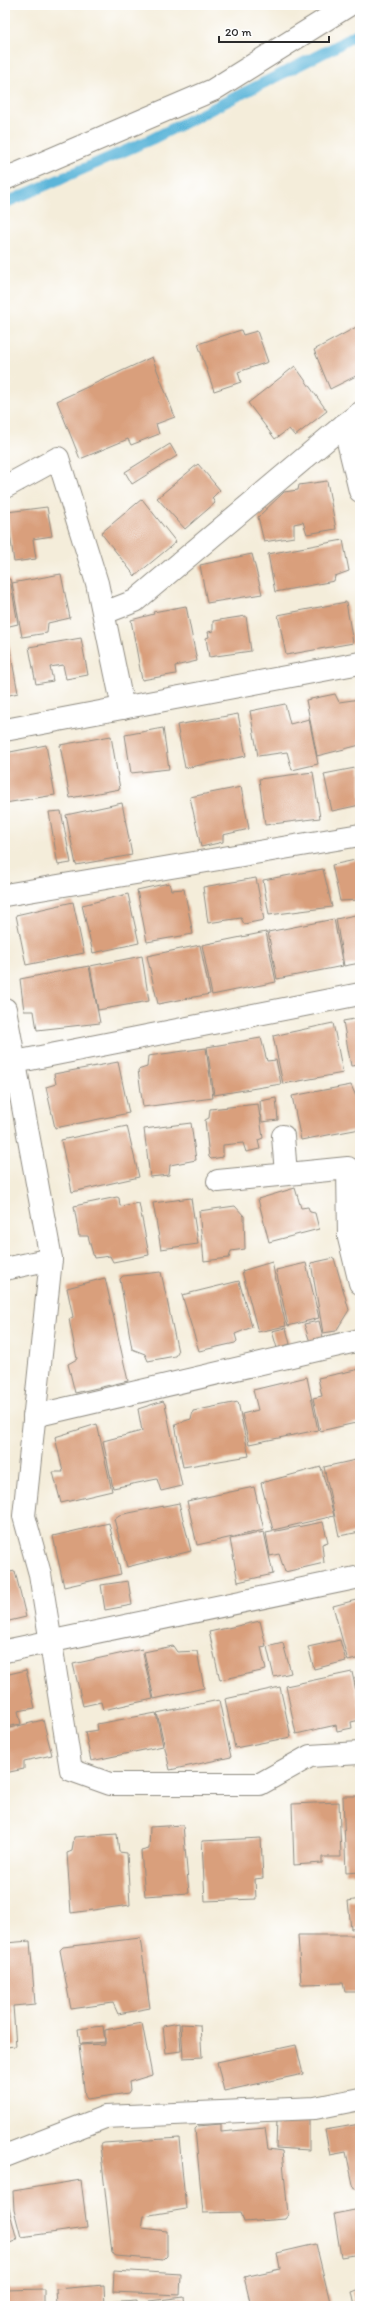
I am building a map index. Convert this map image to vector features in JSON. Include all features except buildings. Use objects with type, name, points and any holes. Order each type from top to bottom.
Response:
[{"type":"street","points":[[5,179],[213,90],[349,5]]},
{"type":"street","points":[[352,419],[360,491]]},
{"type":"street","points":[[104,613],[135,601],[352,419]]},
{"type":"street","points":[[5,487],[58,458],[97,583],[123,708]]},
{"type":"street","points":[[5,730],[360,663]]},
{"type":"street","points":[[5,895],[360,835]]},
{"type":"street","points":[[10,1063],[360,994]]},
{"type":"street","points":[[5,1009],[10,1063],[50,1259],[24,1516],[40,1574],[71,1770],[110,1784],[260,1784],[310,1756],[360,1753]]},
{"type":"street","points":[[283,1136],[286,1174]]},
{"type":"street","points":[[218,1181],[348,1168],[349,1238],[360,1283]]},
{"type":"street","points":[[5,1269],[50,1259]]},
{"type":"street","points":[[34,1416],[360,1340]]},
{"type":"street","points":[[5,1651],[360,1577]]},
{"type":"street","points":[[5,2156],[105,2117],[315,2108],[360,2099]]},
{"type":"waterway","points":[[5,203],[152,139],[333,48],[360,32]]}]
